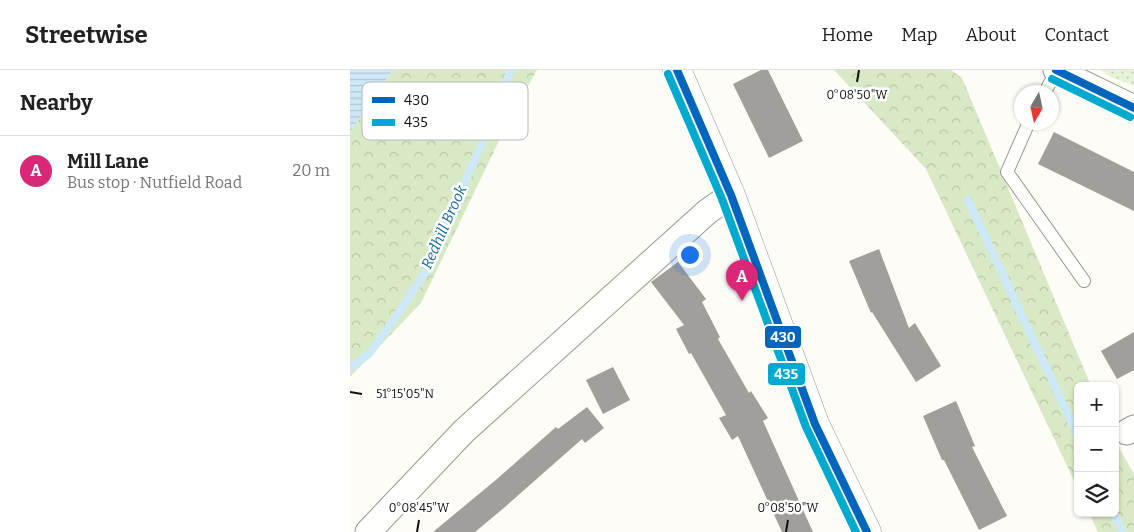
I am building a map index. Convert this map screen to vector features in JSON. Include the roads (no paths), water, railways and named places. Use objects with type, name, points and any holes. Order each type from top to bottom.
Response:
[{"type":"street","points":[[677,70],[731,195],[815,424],[868,532]]},
{"type":"street","points":[[1057,70],[1134,108]]},
{"type":"street","points":[[368,532],[464,431],[706,212],[731,195]]},
{"type":"lane","points":[[1049,85],[1057,70]]},
{"type":"lane","points":[[1025,130],[1007,172],[1084,281]]},
{"type":"water","points":[[350,70],[393,70],[385,82],[362,82],[362,115],[350,132]]},
{"type":"waterway","name":"Redhill Brook","points":[[506,82],[511,70]]},
{"type":"waterway","name":"Redhill Brook","points":[[350,368],[369,354],[400,311],[432,261],[483,140]]},
{"type":"waterway","points":[[968,200],[1074,427]]},
{"type":"waterway","points":[[1115,517],[1122,532]]},
{"type":"place","name":"Mill Lane","points":[[742,301]]}]
